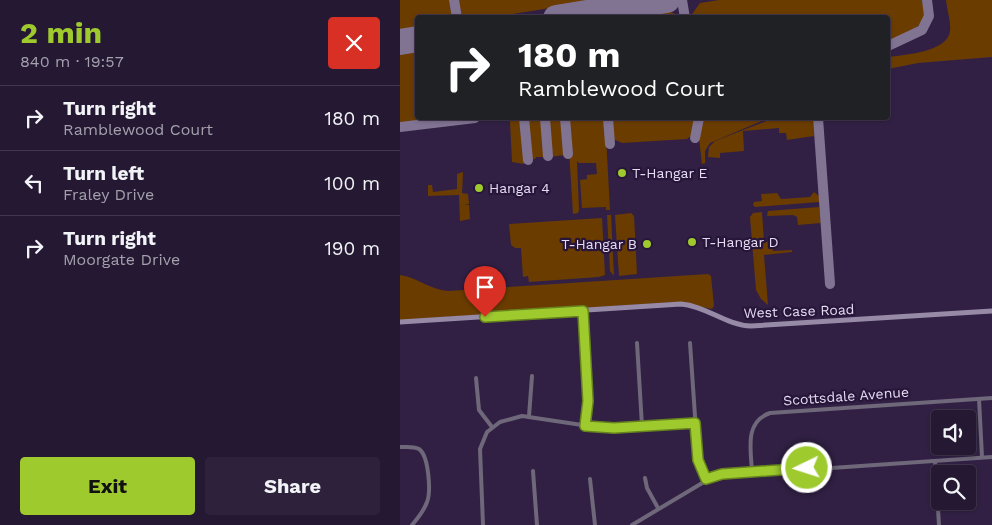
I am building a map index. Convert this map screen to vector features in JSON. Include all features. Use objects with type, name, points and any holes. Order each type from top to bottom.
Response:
[{"type":"main road","name":"West Case Road","points":[[400,322],[686,305],[705,310],[731,322],[751,326],[992,312]]},
{"type":"street","points":[[583,311],[588,401],[585,426]]},
{"type":"street","points":[[690,342],[698,460],[706,479]]},
{"type":"street","points":[[637,343],[642,426]]},
{"type":"street","points":[[529,416],[532,376]]},
{"type":"street","points":[[476,378],[479,410],[492,427]]},
{"type":"street","name":"Scottsdale Avenue","points":[[752,472],[750,441],[752,428],[760,418],[770,413],[992,398]]},
{"type":"street","points":[[979,399],[982,457]]},
{"type":"street","points":[[483,525],[479,452],[484,438],[492,427],[507,418],[529,416],[585,426],[614,428],[695,423]]},
{"type":"street","points":[[400,447],[413,447],[422,452],[427,463],[428,501],[412,525]]},
{"type":"street","points":[[634,525],[706,479],[722,474],[992,457]]},
{"type":"street","points":[[935,460],[939,525]]},
{"type":"street","points":[[533,471],[537,525]]},
{"type":"street","points":[[645,478],[647,488],[658,508]]},
{"type":"street","points":[[590,479],[595,525]]},
{"type":"shaded area","points":[[400,0],[449,0],[452,15],[415,15],[415,30],[400,33]]},
{"type":"shaded area","points":[[458,0],[600,0],[506,15],[462,15]]},
{"type":"shaded area","points":[[719,0],[922,0],[925,16],[916,29],[890,40],[890,15],[691,15],[700,3]]},
{"type":"shaded area","points":[[946,0],[992,0],[992,57],[918,63],[890,69],[890,57],[924,51],[942,44],[950,31]]},
{"type":"shaded area","points":[[667,9],[676,15],[624,15]]},
{"type":"shaded area","points":[[415,47],[415,120],[423,120],[400,123],[400,50]]},
{"type":"shaded area","points":[[527,120],[543,120],[546,157],[530,159]]},
{"type":"shaded area","points":[[548,120],[564,120],[565,155],[550,157]]},
{"type":"shaded area","points":[[567,120],[605,120],[610,210],[606,210],[606,207],[582,208],[580,180],[587,179],[587,175],[597,174],[596,163],[579,163],[577,161],[579,210],[578,213],[573,214]]},
{"type":"shaded area","points":[[611,120],[696,120],[693,134],[687,139],[622,143],[613,139]]},
{"type":"shaded area","points":[[702,120],[764,120],[710,143],[705,151],[705,163],[702,164],[699,138]]},
{"type":"shaded area","points":[[769,120],[813,120],[814,136],[787,140],[786,133],[779,133],[779,128],[743,131],[744,151],[720,153],[720,158],[708,157],[709,147],[715,141]]},
{"type":"shaded area","points":[[510,121],[522,121],[524,164],[512,162]]},
{"type":"shaded area","points":[[463,172],[462,193],[468,194],[469,204],[464,205],[469,205],[470,219],[460,221],[459,195],[428,196],[428,185],[432,185],[433,192],[457,189],[457,174]]},
{"type":"shaded area","points":[[814,192],[819,196],[819,202],[755,207],[753,205],[754,202],[762,201],[761,194],[777,193],[781,199],[810,197]]},
{"type":"shaded area","points":[[819,207],[821,223],[798,225],[797,217],[793,215],[767,216],[768,211]]},
{"type":"shaded area","points":[[762,212],[764,242],[772,242],[773,251],[792,250],[792,252],[764,255],[768,305],[761,299],[756,290],[750,217],[753,213]]},
{"type":"shaded area","points":[[631,213],[634,216],[637,274],[619,276],[615,215]]},
{"type":"shaded area","points":[[607,215],[611,215],[614,276],[610,271]]},
{"type":"shaded area","points":[[602,218],[605,275],[529,282],[528,276],[523,277],[521,248],[515,248],[511,245],[509,224]]},
{"type":"shaded area","points":[[708,274],[711,276],[714,306],[712,309],[676,302],[400,320],[400,275],[448,291]]},
{"type":"taxiway","points":[[454,0],[456,15]]},
{"type":"taxiway","points":[[682,0],[684,15]]},
{"type":"taxiway","points":[[890,45],[922,30],[929,16],[927,0]]},
{"type":"taxiway","points":[[400,127],[458,120]]},
{"type":"taxiway","points":[[524,120],[528,160]]},
{"type":"taxiway","points":[[545,120],[548,156]]},
{"type":"taxiway","points":[[565,120],[568,154]]},
{"type":"taxiway","points":[[608,120],[610,144]]},
{"type":"taxiway","points":[[695,138],[699,120]]},
{"type":"taxiway","points":[[818,120],[830,284]]},
{"type":"runway","points":[[574,15],[667,0]]},
{"type":"runway","points":[[400,42],[415,40]]},
{"type":"place","name":"T-Hangar E","points":[[622,173]]},
{"type":"place","name":"Hangar 4","points":[[479,188]]},
{"type":"place","name":"T-Hangar D","points":[[692,242]]},
{"type":"place","name":"T-Hangar B","points":[[647,244]]},
{"type":"route","points":[[485,317],[583,311],[588,401],[585,426],[614,428],[695,423],[698,460],[706,479],[722,474],[807,468]]}]
